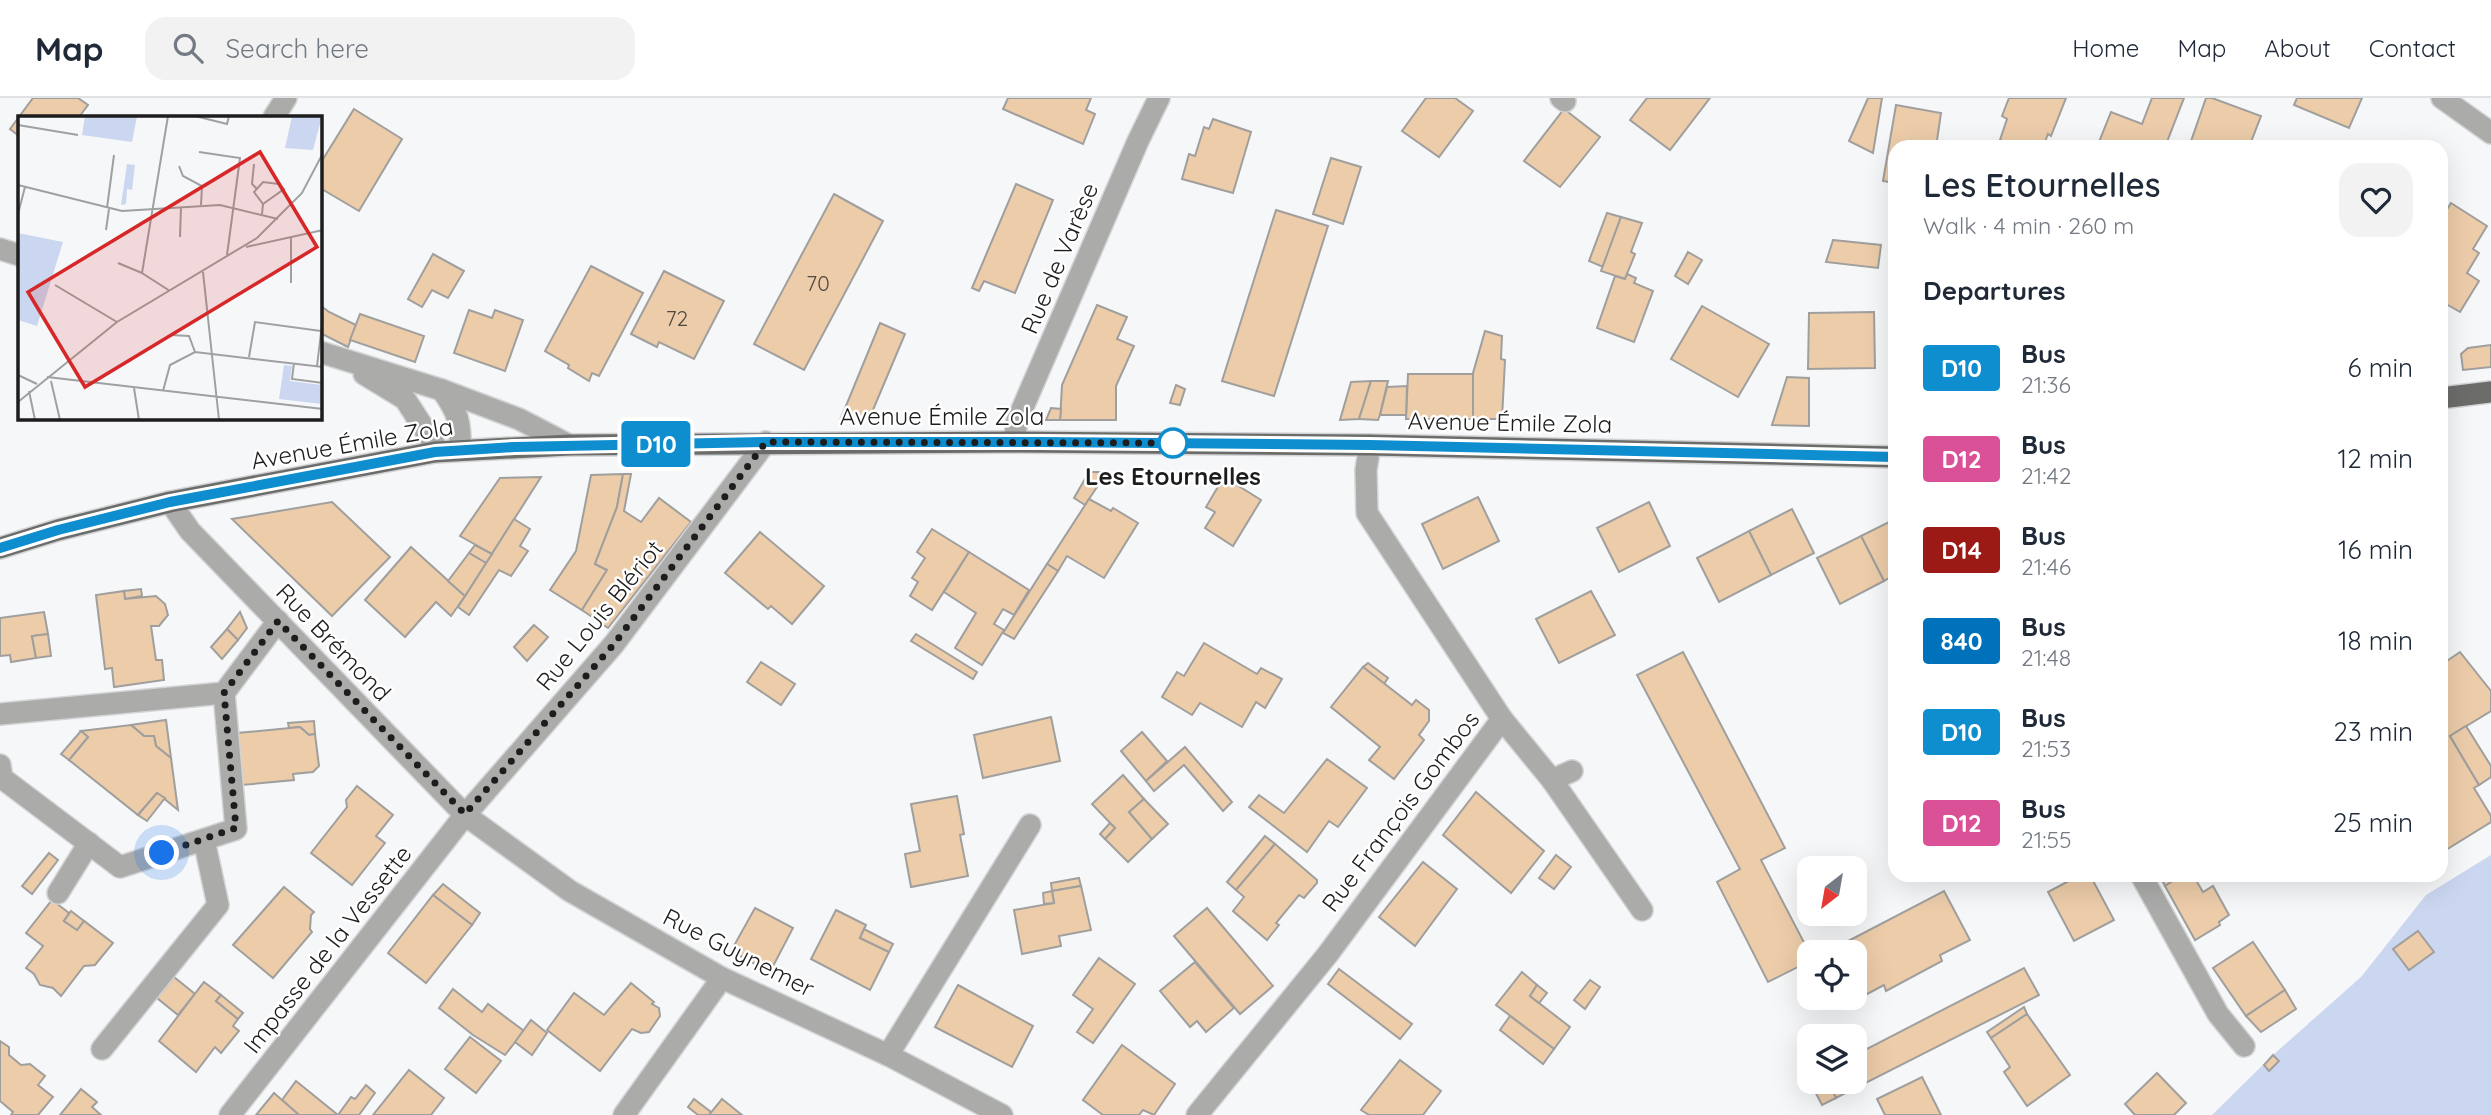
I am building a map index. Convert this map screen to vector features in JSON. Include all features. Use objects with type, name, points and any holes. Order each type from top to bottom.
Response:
[{"type":"main road","points":[[2448,397],[2491,392]]},
{"type":"main road","name":"Avenue Émile Zola","points":[[0,548],[58,530],[170,502],[435,452],[460,450],[569,445],[766,442],[1014,442],[1370,445],[1888,457]]},
{"type":"street","points":[[275,116],[286,98]]},
{"type":"street","name":"Rue de Varèse","points":[[1014,442],[1017,421],[1159,98]]},
{"type":"street","points":[[2442,98],[2491,133]]},
{"type":"street","points":[[0,249],[18,255]]},
{"type":"street","points":[[329,355],[442,390],[519,419],[569,445]]},
{"type":"street","points":[[329,355],[405,399],[434,444],[435,452]]},
{"type":"street","points":[[442,390],[457,412],[461,429],[460,450]]},
{"type":"street","name":"Rue Louis Blériot","points":[[465,814],[614,644],[766,442]]},
{"type":"street","name":"Rue François Gombos","points":[[1197,1115],[1328,954],[1502,719],[1367,513],[1366,470],[1370,445]]},
{"type":"street","name":"Rue Brémond","points":[[170,502],[190,531],[465,814]]},
{"type":"street","points":[[0,765],[2,778],[120,867],[236,828],[224,693],[278,621]]},
{"type":"street","points":[[0,714],[224,693]]},
{"type":"street","points":[[1502,719],[1552,780],[1642,910]]},
{"type":"street","points":[[1552,780],[1572,771]]},
{"type":"street","name":"Rue Guynemer","points":[[465,814],[570,891],[722,978],[888,1055],[1002,1115]]},
{"type":"street","name":"Impasse de la Vessette","points":[[230,1115],[465,814]]},
{"type":"street","points":[[888,1055],[1030,825]]},
{"type":"street","points":[[102,1049],[218,905],[204,839]]},
{"type":"street","points":[[58,893],[89,844]]},
{"type":"street","points":[[2145,882],[2218,1014],[2244,1046]]},
{"type":"street","points":[[624,1115],[722,978]]},
{"type":"shaded area","points":[[2491,855],[2491,1115],[2212,1115],[2273,1055],[2361,977],[2426,895]]},
{"type":"building","points":[[33,98],[78,98],[88,105],[80,116],[20,116]]},
{"type":"building","points":[[1008,98],[1091,98],[1086,110],[1095,114],[1083,144],[1003,109]]},
{"type":"building","points":[[1426,98],[1455,98],[1473,111],[1439,157],[1402,131]]},
{"type":"building","points":[[1647,98],[1710,98],[1670,150],[1630,120]]},
{"type":"building","points":[[1868,98],[1882,98],[1873,153],[1849,141]]},
{"type":"building","points":[[2009,98],[2066,98],[2051,136],[2048,134],[2046,140],[2000,140],[2007,119],[2002,116]]},
{"type":"building","points":[[2152,98],[2184,98],[2168,140],[2100,140],[2111,112],[2142,124]]},
{"type":"building","points":[[2206,98],[2261,116],[2252,140],[2191,140]]},
{"type":"building","points":[[2297,98],[2362,98],[2349,128],[2294,105]]},
{"type":"building","points":[[1896,105],[1941,113],[1937,140],[1890,140]]},
{"type":"building","points":[[354,109],[402,139],[359,211],[322,189],[322,161]]},
{"type":"building","points":[[1564,109],[1600,137],[1560,187],[1524,161]]},
{"type":"building","points":[[18,118],[18,135],[10,129]]},
{"type":"building","points":[[1213,119],[1251,132],[1233,193],[1182,179],[1189,154],[1195,156],[1204,127],[1209,129]]},
{"type":"building","points":[[1888,152],[1888,182],[1883,181]]},
{"type":"building","points":[[1331,158],[1361,167],[1343,224],[1313,214]]},
{"type":"building","points":[[1016,184],[1053,200],[1015,293],[984,281],[979,291],[972,288]]},
{"type":"building","points":[[834,194],[883,221],[804,370],[754,344]]},
{"type":"building","points":[[2451,203],[2487,226],[2473,249],[2479,253],[2467,273],[2479,281],[2460,312],[2448,305],[2448,208]]},
{"type":"building","points":[[1276,210],[1328,226],[1274,396],[1222,381]]},
{"type":"building","points":[[1607,213],[1621,217],[1603,267],[1589,261]]},
{"type":"building","points":[[1621,217],[1642,223],[1631,252],[1635,254],[1625,279],[1601,271]]},
{"type":"building","points":[[1833,240],[1881,245],[1878,268],[1826,262]]},
{"type":"building","points":[[1688,252],[1702,260],[1688,284],[1675,276]]},
{"type":"building","points":[[433,254],[464,271],[448,298],[432,290],[422,307],[408,299]]},
{"type":"building","points":[[591,266],[643,293],[599,376],[592,373],[589,381],[545,351]]},
{"type":"building","points":[[664,271],[724,301],[694,359],[659,342],[657,347],[631,334]]},
{"type":"building","points":[[1627,274],[1636,278],[1634,283],[1653,291],[1634,342],[1597,328],[1615,276],[1625,279]]},
{"type":"building","points":[[1097,305],[1127,317],[1117,339],[1134,346],[1116,386],[1116,420],[1060,420],[1062,385]]},
{"type":"building","points":[[1702,306],[1769,344],[1738,397],[1671,359]]},
{"type":"building","points":[[322,307],[356,325],[348,347],[322,334]]},
{"type":"building","points":[[469,310],[492,318],[495,310],[523,320],[505,371],[454,353]]},
{"type":"building","points":[[1874,312],[1875,368],[1808,369],[1809,313]]},
{"type":"building","points":[[360,314],[424,336],[415,362],[350,340]]},
{"type":"building","points":[[880,323],[905,334],[870,417],[841,418]]},
{"type":"building","points":[[1485,331],[1502,336],[1501,359],[1505,360],[1502,419],[1473,419],[1473,373]]},
{"type":"building","points":[[2491,345],[2491,367],[2463,370],[2461,354],[2468,348]]},
{"type":"building","points":[[1408,374],[1473,374],[1473,419],[1406,419]]},
{"type":"building","points":[[1787,377],[1809,378],[1809,426],[1772,425]]},
{"type":"building","points":[[1371,381],[1359,419],[1340,420],[1351,382]]},
{"type":"building","points":[[1371,381],[1388,381],[1380,415],[1378,420],[1359,419]]},
{"type":"building","points":[[1176,385],[1185,389],[1180,405],[1170,403]]},
{"type":"building","points":[[1407,386],[1406,415],[1380,415],[1387,387]]},
{"type":"building","points":[[1051,408],[1061,409],[1060,420],[1046,420]]},
{"type":"building","points":[[1089,472],[1107,472],[1085,505],[1074,498]]},
{"type":"building","points":[[623,474],[617,507],[595,564],[607,570],[582,610],[550,590],[576,551],[591,475]]},
{"type":"building","points":[[623,474],[631,474],[624,511],[641,522],[659,498],[691,522],[608,628],[582,610],[607,570],[595,564],[617,507]]},
{"type":"building","points":[[541,477],[492,554],[460,536],[500,478]]},
{"type":"building","points":[[1219,485],[1237,485],[1261,500],[1233,546],[1205,528],[1215,512],[1206,507]]},
{"type":"building","points":[[1478,497],[1499,541],[1443,569],[1422,524]]},
{"type":"building","points":[[1089,499],[1111,511],[1113,508],[1138,523],[1104,578],[1067,556],[1058,571],[1047,564]]},
{"type":"building","points":[[332,502],[390,557],[332,616],[232,519]]},
{"type":"building","points":[[1649,502],[1670,546],[1619,572],[1597,528]]},
{"type":"building","points":[[1792,509],[1814,553],[1771,575],[1749,531]]},
{"type":"building","points":[[514,519],[530,529],[520,546],[528,551],[511,576],[499,570],[469,615],[458,607]]},
{"type":"building","points":[[1888,522],[1888,579],[1884,581],[1861,536]]},
{"type":"building","points":[[932,529],[969,552],[932,610],[910,596],[918,582],[912,578],[925,558],[917,552]]},
{"type":"building","points":[[1749,531],[1771,575],[1719,602],[1697,558]]},
{"type":"building","points":[[760,532],[824,586],[792,624],[771,606],[768,609],[725,573]]},
{"type":"building","points":[[1861,536],[1884,581],[1840,604],[1817,558]]},
{"type":"building","points":[[475,545],[492,554],[486,563],[469,553]]},
{"type":"building","points":[[411,547],[465,596],[451,616],[436,602],[405,637],[365,600]]},
{"type":"building","points":[[969,552],[1029,590],[1014,615],[1003,609],[994,624],[1004,630],[982,665],[955,648],[976,613],[944,592]]},
{"type":"building","points":[[469,553],[486,563],[465,596],[448,581]]},
{"type":"building","points":[[1047,564],[1058,571],[1014,639],[1003,633]]},
{"type":"building","points":[[141,589],[142,596],[125,599],[124,591]]},
{"type":"building","points":[[124,591],[125,599],[156,596],[165,604],[168,615],[159,626],[151,626],[156,660],[162,660],[164,680],[114,687],[112,668],[105,669],[96,595]]},
{"type":"building","points":[[1591,591],[1615,635],[1559,663],[1536,619]]},
{"type":"building","points":[[44,612],[48,634],[32,636],[36,658],[11,662],[10,655],[0,656],[0,618]]},
{"type":"building","points":[[240,612],[247,628],[238,640],[227,629]]},
{"type":"building","points":[[534,625],[548,637],[527,661],[514,647]]},
{"type":"building","points":[[227,629],[238,640],[222,659],[211,647]]},
{"type":"building","points":[[48,634],[51,656],[36,658],[32,636]]},
{"type":"building","points":[[916,634],[977,672],[973,679],[911,641]]},
{"type":"building","points":[[1204,643],[1257,674],[1261,668],[1282,679],[1265,708],[1256,702],[1242,727],[1200,703],[1192,715],[1162,697],[1177,672],[1184,676]]},
{"type":"building","points":[[1683,652],[1785,848],[1761,860],[1803,940],[1797,940],[1797,968],[1768,982],[1717,882],[1740,869],[1637,675]]},
{"type":"building","points":[[2460,652],[2491,691],[2491,711],[2450,736],[2479,785],[2474,788],[2491,816],[2491,822],[2448,849],[2448,660]]},
{"type":"building","points":[[761,662],[795,684],[781,705],[747,682]]},
{"type":"building","points":[[1368,663],[1388,678],[1384,684],[1363,667]]},
{"type":"building","points":[[1363,667],[1412,705],[1416,700],[1429,710],[1429,721],[1419,735],[1424,740],[1394,779],[1369,760],[1380,747],[1331,707]]},
{"type":"building","points":[[1051,717],[1060,761],[983,778],[974,735]]},
{"type":"building","points":[[166,720],[171,758],[156,746],[154,736],[144,736],[131,725]]},
{"type":"building","points":[[314,721],[315,734],[309,735],[300,727],[289,728],[288,723]]},
{"type":"building","points":[[131,725],[144,736],[154,736],[156,746],[171,758],[178,810],[157,793],[138,815],[69,760],[88,737],[81,731]]},
{"type":"building","points":[[2466,726],[2491,766],[2491,777],[2479,785],[2450,736]]},
{"type":"building","points":[[300,727],[309,735],[315,734],[319,766],[313,772],[293,774],[294,780],[242,785],[237,733]]},
{"type":"building","points":[[81,731],[88,737],[69,760],[61,754]]},
{"type":"building","points":[[1142,732],[1167,761],[1146,781],[1121,751]]},
{"type":"building","points":[[1185,747],[1232,802],[1223,811],[1184,765],[1154,791],[1146,781]]},
{"type":"building","points":[[1327,759],[1367,788],[1338,827],[1329,821],[1307,852],[1249,807],[1259,795],[1284,813]]},
{"type":"building","points":[[1123,775],[1144,799],[1129,812],[1152,839],[1128,862],[1105,839],[1115,828],[1092,804]]},
{"type":"building","points":[[357,786],[393,815],[376,836],[385,843],[352,885],[311,853],[347,807],[346,800]]},
{"type":"building","points":[[1476,792],[1544,851],[1511,893],[1443,835]]},
{"type":"building","points":[[157,793],[165,798],[147,821],[138,815]]},
{"type":"building","points":[[957,796],[964,834],[960,835],[968,876],[911,887],[905,854],[920,851],[911,804]]},
{"type":"building","points":[[1144,799],[1168,824],[1152,839],[1129,812]]},
{"type":"building","points":[[1110,823],[1115,828],[1105,839],[1100,834]]},
{"type":"building","points":[[1265,836],[1275,844],[1236,890],[1227,882]]},
{"type":"building","points":[[1275,844],[1317,880],[1317,883],[1304,898],[1299,895],[1276,923],[1279,925],[1267,940],[1233,911],[1244,897],[1236,890]]},
{"type":"building","points":[[49,853],[58,860],[32,894],[22,886]]},
{"type":"building","points":[[1556,855],[1571,867],[1554,889],[1539,878]]},
{"type":"building","points":[[1423,862],[1457,889],[1415,946],[1379,917]]},
{"type":"building","points":[[1079,878],[1081,886],[1052,891],[1051,883]]},
{"type":"building","points":[[2067,882],[2094,882],[2114,920],[2074,941],[2048,892]]},
{"type":"building","points":[[2171,882],[2197,882],[2203,892],[2213,886],[2229,915],[2219,922],[2220,925],[2195,940],[2165,886]]},
{"type":"building","points":[[443,884],[480,913],[472,925],[433,895]]},
{"type":"building","points":[[1081,886],[1091,930],[1059,936],[1061,946],[1022,954],[1014,910],[1054,903],[1052,891]]},
{"type":"building","points":[[284,887],[314,912],[311,915],[312,932],[273,978],[233,945]]},
{"type":"building","points":[[1052,891],[1054,903],[1044,904],[1043,893]]},
{"type":"building","points":[[1944,891],[1970,940],[1940,955],[1942,961],[1886,991],[1884,985],[1867,994],[1867,940],[1850,940]]},
{"type":"building","points":[[433,895],[472,925],[426,983],[388,953]]},
{"type":"building","points":[[52,900],[69,913],[64,921],[77,930],[84,921],[113,943],[95,965],[84,966],[61,996],[53,988],[40,985],[34,974],[26,968],[43,946],[26,933]]},
{"type":"building","points":[[755,908],[793,928],[770,972],[731,951]]},
{"type":"building","points":[[1207,908],[1273,986],[1240,1014],[1174,936]]},
{"type":"building","points":[[836,910],[866,925],[860,938],[889,952],[870,990],[811,959]]},
{"type":"building","points":[[71,911],[84,921],[77,930],[64,921]]},
{"type":"building","points":[[864,929],[893,944],[889,952],[860,938]]},
{"type":"building","points":[[2418,931],[2434,952],[2409,970],[2393,949]]},
{"type":"building","points":[[2253,942],[2285,990],[2246,1016],[2213,968]]},
{"type":"building","points":[[1099,958],[1135,984],[1093,1043],[1077,1032],[1093,1009],[1073,995]]},
{"type":"building","points":[[1195,962],[1234,1008],[1206,1032],[1197,1021],[1190,1027],[1160,991]]},
{"type":"building","points":[[2024,968],[2039,995],[1867,1082],[1867,1049]]},
{"type":"building","points":[[1339,969],[1412,1024],[1400,1039],[1328,984]]},
{"type":"building","points":[[1522,972],[1537,985],[1530,996],[1570,1027],[1554,1049],[1496,1005]]},
{"type":"building","points":[[174,977],[195,994],[178,1015],[157,998]]},
{"type":"building","points":[[1590,980],[1600,987],[1585,1009],[1574,1000]]},
{"type":"building","points":[[204,982],[221,995],[216,1001],[238,1019],[233,1026],[239,1031],[221,1053],[215,1047],[196,1072],[159,1041]]},
{"type":"building","points":[[631,983],[654,1002],[652,1004],[659,1008],[660,1016],[649,1032],[641,1033],[632,1029],[600,1071],[547,1030],[574,993],[604,1015]]},
{"type":"building","points":[[958,985],[1033,1026],[1012,1067],[935,1027]]},
{"type":"building","points":[[1537,985],[1547,993],[1539,1003],[1530,996]]},
{"type":"building","points":[[453,989],[482,1012],[488,1004],[524,1031],[505,1055],[473,1035],[439,1008]]},
{"type":"building","points":[[2285,990],[2296,1009],[2261,1032],[2246,1016]]},
{"type":"building","points":[[221,995],[243,1013],[238,1019],[216,1001]]},
{"type":"building","points":[[2024,1007],[2027,1014],[1991,1038],[1987,1032]]},
{"type":"building","points":[[2027,1014],[2070,1075],[2027,1106],[2004,1072],[2010,1067],[1991,1038]]},
{"type":"building","points":[[1510,1016],[1554,1049],[1543,1064],[1500,1030]]},
{"type":"building","points":[[531,1020],[547,1033],[532,1055],[515,1042]]},
{"type":"building","points":[[470,1037],[501,1061],[476,1093],[445,1069]]},
{"type":"building","points":[[0,1041],[9,1047],[9,1055],[21,1065],[30,1064],[45,1076],[38,1085],[53,1097],[38,1115],[11,1115],[13,1112],[0,1101]]},
{"type":"building","points":[[1122,1045],[1175,1084],[1154,1115],[1143,1110],[1139,1115],[1103,1115],[1083,1100]]},
{"type":"building","points":[[2273,1055],[2279,1061],[2269,1071],[2264,1065]]},
{"type":"building","points":[[1400,1060],[1441,1091],[1423,1115],[1369,1115],[1361,1110]]},
{"type":"building","points":[[409,1070],[444,1098],[431,1115],[373,1115]]},
{"type":"building","points":[[2157,1073],[2186,1103],[2174,1115],[2135,1115],[2125,1104]]},
{"type":"building","points":[[1922,1077],[1941,1115],[1885,1115],[1877,1099]]},
{"type":"building","points":[[296,1081],[338,1115],[299,1115],[282,1100]]},
{"type":"building","points":[[366,1085],[375,1093],[359,1115],[338,1115],[351,1097],[355,1099]]},
{"type":"building","points":[[81,1089],[97,1102],[92,1107],[101,1115],[60,1115]]},
{"type":"building","points":[[274,1093],[282,1100],[299,1115],[256,1115]]},
{"type":"building","points":[[1816,1094],[1834,1094],[1836,1098],[1822,1105]]},
{"type":"building","points":[[694,1099],[711,1112],[709,1115],[698,1115],[688,1107]]},
{"type":"building","points":[[722,1099],[742,1115],[709,1115]]},
{"type":"bus line","name":"D10","points":[[0,548],[58,530],[170,502],[435,452],[514,447],[766,442],[1041,442],[1370,445],[1888,457]]},
{"type":"place","name":"Les Etournelles","points":[[1173,443]]},
{"type":"route","points":[[162,853],[236,828],[224,693],[278,621],[465,814],[614,644],[766,442],[1178,443],[1173,443]]}]
